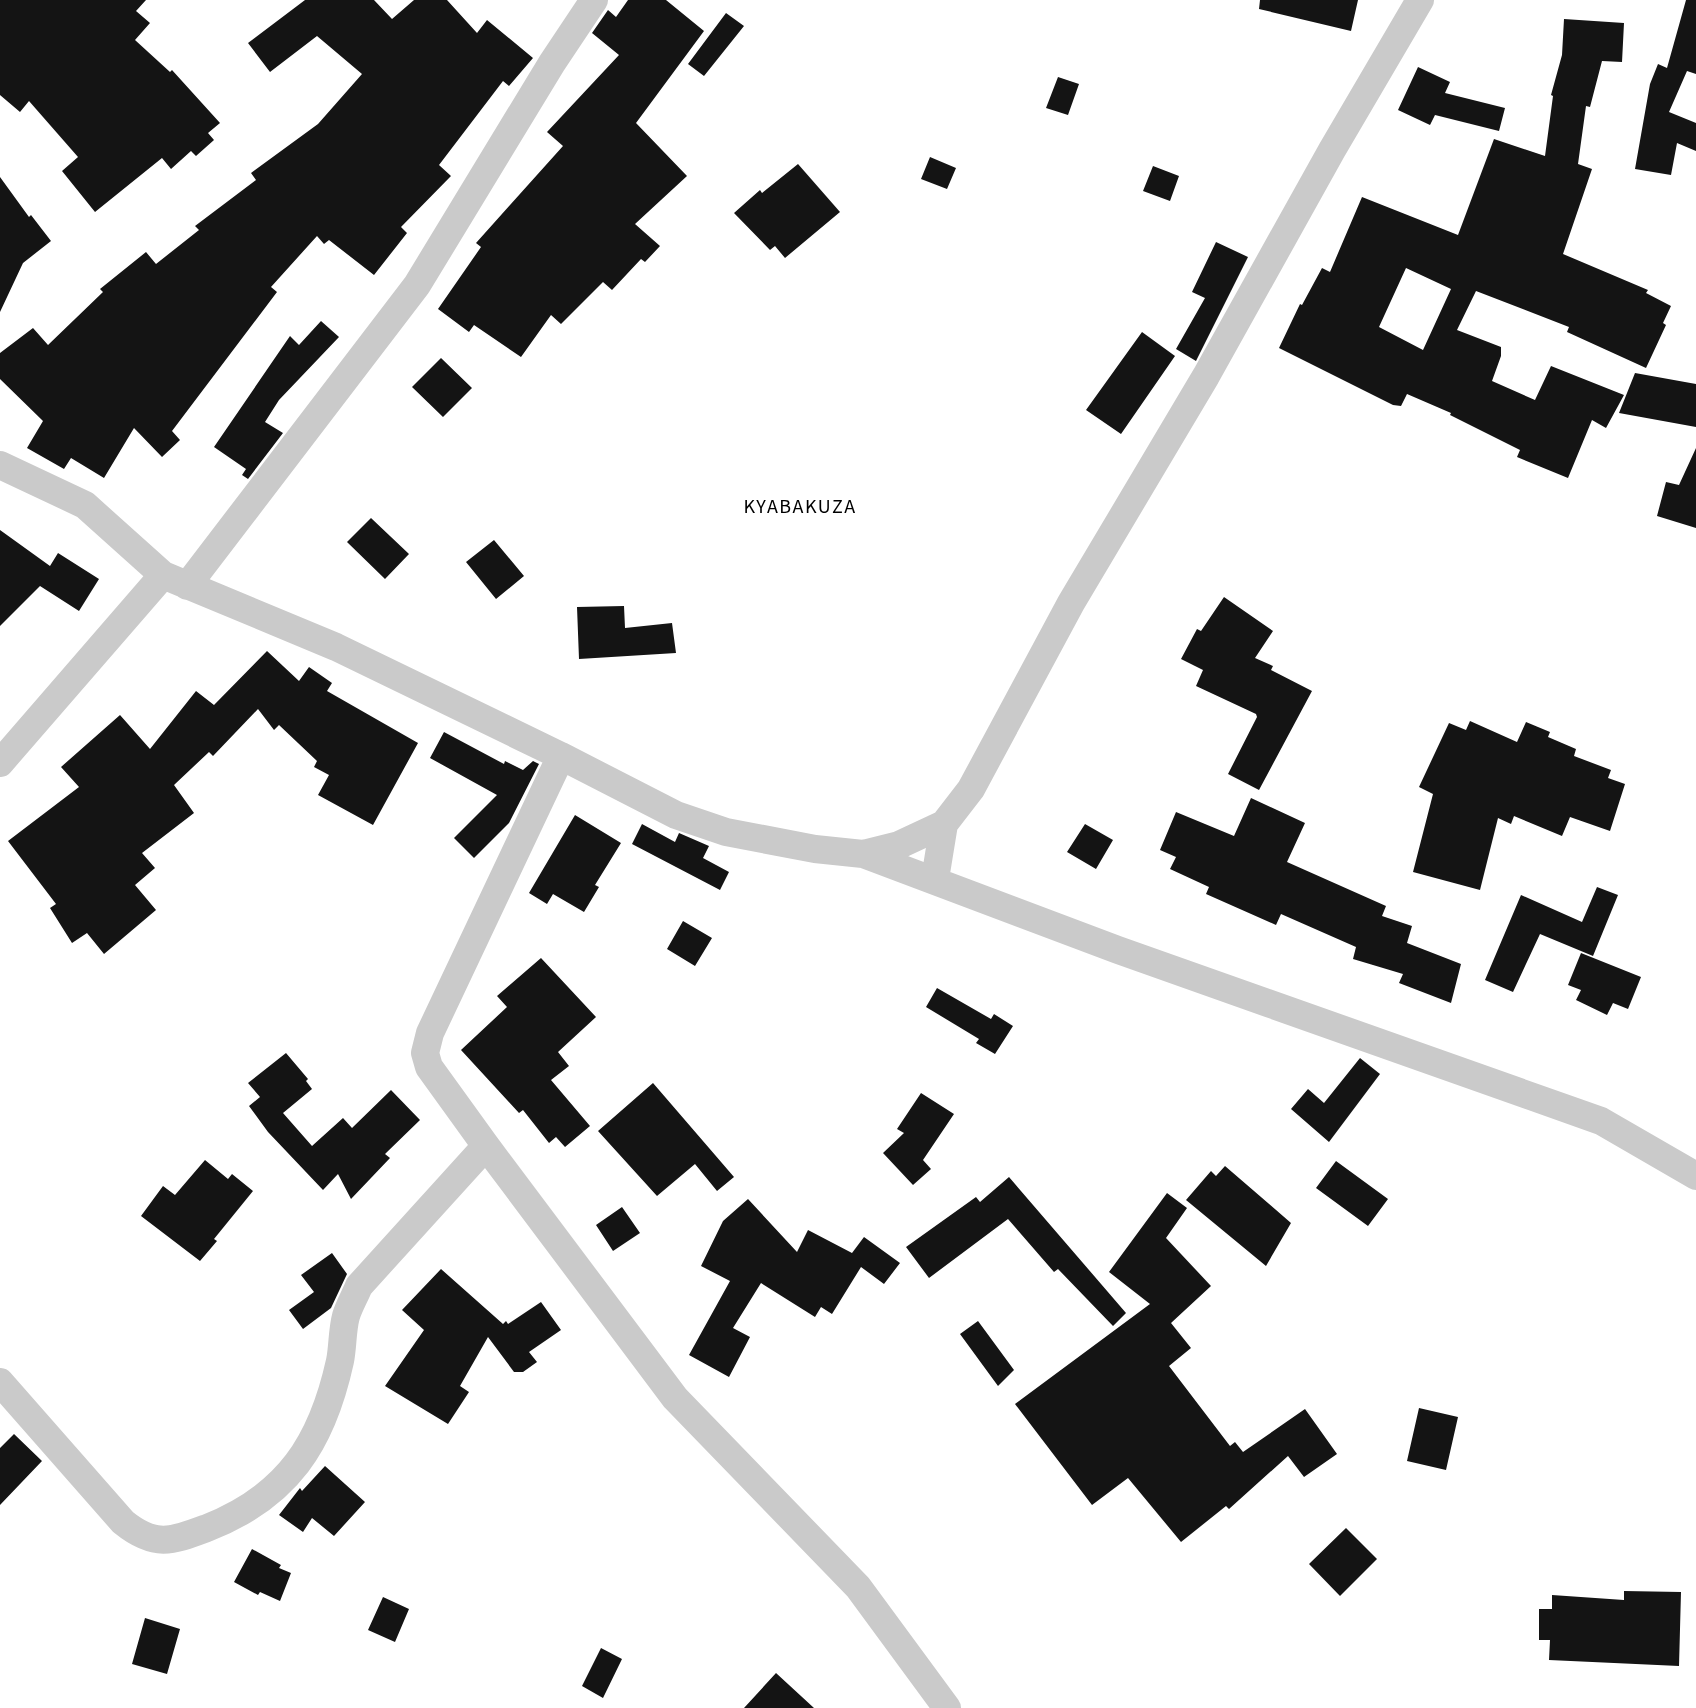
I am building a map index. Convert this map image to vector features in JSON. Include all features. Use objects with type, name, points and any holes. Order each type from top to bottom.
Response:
[{"type":"street","points":[[0,763],[175,580],[417,285],[552,63],[594,0]]},
{"type":"street","points":[[863,854],[899,845],[944,824],[971,789],[1071,603],[1206,376],[1332,150],[1420,0]]},
{"type":"street","points":[[0,465],[85,505],[175,580],[336,647],[561,756],[676,815],[726,832],[815,849],[863,854],[935,879],[1118,950],[1601,1121],[1696,1176]]},
{"type":"street","points":[[561,756],[430,1032],[425,1053],[429,1067],[675,1398],[858,1587],[947,1708]]},
{"type":"street","points":[[935,879],[944,824]]},
{"type":"street","points":[[0,1382],[123,1522],[136,1532],[153,1539],[168,1541],[240,1515],[270,1495],[310,1446],[328,1405],[340,1360],[346,1316],[359,1287],[486,1146]]},
{"type":"building","points":[[0,0],[146,0],[136,11],[150,23],[135,40],[170,72],[172,70],[220,123],[208,133],[214,140],[196,156],[191,151],[171,169],[162,158],[95,212],[62,171],[78,157],[29,101],[20,112],[0,95]]},
{"type":"building","points":[[305,0],[374,0],[392,19],[414,0],[447,0],[477,33],[487,20],[533,58],[509,86],[503,81],[439,165],[451,176],[401,227],[407,233],[374,275],[329,240],[324,244],[317,236],[271,287],[277,292],[172,431],[180,440],[162,457],[134,428],[104,478],[71,458],[64,469],[27,448],[43,421],[0,379],[0,353],[33,328],[48,345],[103,292],[100,289],[146,252],[156,264],[199,230],[195,226],[256,180],[251,173],[318,124],[362,74],[317,36],[270,72],[248,43]]},
{"type":"building","points":[[628,0],[666,0],[704,31],[636,123],[687,176],[635,224],[660,246],[645,262],[641,259],[612,290],[603,282],[561,324],[551,315],[521,357],[474,325],[469,332],[438,309],[481,247],[476,243],[563,146],[547,132],[619,55],[592,33],[608,10],[616,17]]},
{"type":"building","points":[[1260,0],[1358,0],[1351,31],[1259,9]]},
{"type":"building","points":[[1686,0],[1696,0],[1696,74],[1687,71],[1669,112],[1696,123],[1696,151],[1677,143],[1671,175],[1635,169],[1650,84],[1658,64],[1667,68]]},
{"type":"building","points":[[726,13],[744,26],[704,76],[688,64]]},
{"type":"building","points":[[1564,19],[1624,23],[1622,62],[1602,61],[1590,107],[1586,106],[1578,164],[1592,169],[1563,254],[1648,290],[1646,293],[1671,306],[1663,323],[1666,325],[1646,368],[1567,332],[1569,327],[1476,291],[1457,330],[1501,347],[1501,356],[1492,381],[1535,400],[1551,366],[1624,395],[1606,428],[1592,420],[1568,478],[1517,457],[1520,450],[1450,415],[1451,413],[1407,394],[1401,406],[1393,405],[1279,348],[1300,304],[1302,305],[1322,268],[1330,272],[1362,197],[1458,235],[1494,139],[1545,156],[1553,96],[1551,95],[1562,55]],"holes":[[[1406,268],[1451,289],[1423,350],[1379,327]]]},
{"type":"building","points":[[1418,67],[1450,82],[1445,93],[1505,108],[1499,131],[1435,115],[1430,125],[1398,110]]},
{"type":"building","points":[[1058,77],[1079,84],[1068,115],[1046,108]]},
{"type":"building","points":[[930,157],[956,168],[947,189],[921,179]]},
{"type":"building","points":[[798,164],[840,212],[785,258],[775,246],[770,250],[734,213],[760,190],[762,193]]},
{"type":"building","points":[[1153,166],[1179,176],[1170,201],[1143,191]]},
{"type":"building","points":[[0,177],[29,217],[31,215],[51,241],[23,263],[0,312]]},
{"type":"building","points":[[1216,242],[1248,257],[1196,361],[1176,349],[1205,298],[1192,292]]},
{"type":"building","points":[[321,321],[339,337],[279,400],[265,422],[283,433],[248,479],[242,475],[246,469],[214,447],[290,336],[299,345]]},
{"type":"building","points":[[1142,332],[1175,356],[1121,434],[1086,410]]},
{"type":"building","points":[[441,358],[472,388],[443,417],[412,387]]},
{"type":"building","points":[[1635,373],[1696,384],[1696,427],[1619,413]]},
{"type":"building","points":[[1696,448],[1696,528],[1657,516],[1666,482],[1679,485]]},
{"type":"building","points":[[371,518],[409,554],[385,579],[347,542]]},
{"type":"building","points":[[0,530],[50,566],[58,553],[99,579],[79,611],[40,586],[0,626]]},
{"type":"building","points":[[494,540],[524,576],[496,599],[466,562]]},
{"type":"building","points":[[1224,597],[1273,631],[1255,658],[1273,666],[1271,670],[1312,691],[1259,790],[1228,774],[1257,717],[1256,714],[1196,686],[1203,670],[1181,659],[1197,629],[1201,631]]},
{"type":"building","points":[[624,606],[625,628],[672,623],[676,653],[579,659],[577,607]]},
{"type":"building","points":[[267,651],[299,681],[309,667],[332,683],[327,691],[418,743],[373,825],[318,795],[329,775],[314,767],[317,761],[279,725],[274,730],[258,709],[213,756],[209,752],[174,785],[194,813],[142,853],[155,868],[135,885],[156,910],[104,954],[87,933],[72,943],[50,908],[56,904],[8,841],[79,787],[61,767],[120,715],[150,749],[196,691],[214,705]]},
{"type":"building","points":[[1470,721],[1517,742],[1526,722],[1550,732],[1548,737],[1576,749],[1574,756],[1611,770],[1608,778],[1625,784],[1610,831],[1570,817],[1562,836],[1514,816],[1511,824],[1498,818],[1480,890],[1413,872],[1433,794],[1419,787],[1449,723],[1466,730]]},
{"type":"building","points":[[444,732],[504,764],[505,761],[523,770],[533,761],[539,764],[509,823],[474,858],[454,838],[497,795],[430,758]]},
{"type":"building","points":[[1251,798],[1305,823],[1287,862],[1386,906],[1382,916],[1412,926],[1407,943],[1461,964],[1451,1003],[1399,983],[1403,974],[1353,959],[1356,947],[1281,914],[1276,925],[1206,894],[1209,887],[1170,869],[1176,857],[1160,850],[1176,812],[1234,836]]},
{"type":"building","points":[[575,815],[621,843],[595,885],[599,887],[584,912],[553,894],[547,904],[529,893]]},
{"type":"building","points":[[642,824],[675,842],[679,833],[709,846],[703,858],[729,872],[720,890],[632,844]]},
{"type":"building","points":[[1085,824],[1113,840],[1096,869],[1067,852]]},
{"type":"building","points":[[1597,887],[1618,895],[1593,956],[1540,934],[1513,992],[1485,980],[1521,895],[1582,922]]},
{"type":"building","points":[[683,921],[712,938],[695,966],[667,949]]},
{"type":"building","points":[[1581,953],[1641,977],[1628,1009],[1613,1003],[1607,1015],[1576,1000],[1581,990],[1568,985]]},
{"type":"building","points":[[541,958],[596,1017],[558,1052],[569,1066],[551,1080],[590,1126],[565,1147],[556,1137],[549,1143],[523,1110],[519,1113],[461,1050],[507,1007],[497,996]]},
{"type":"building","points":[[937,988],[991,1019],[994,1014],[1013,1026],[995,1054],[976,1043],[979,1039],[926,1007]]},
{"type":"building","points":[[286,1053],[308,1079],[306,1081],[312,1089],[283,1113],[312,1146],[343,1118],[352,1128],[391,1090],[420,1120],[385,1154],[390,1158],[351,1199],[338,1174],[323,1190],[268,1132],[249,1106],[260,1097],[248,1083]]},
{"type":"building","points":[[1360,1058],[1380,1074],[1329,1142],[1291,1109],[1308,1089],[1324,1103]]},
{"type":"building","points":[[653,1083],[734,1177],[717,1191],[695,1164],[657,1196],[598,1131]]},
{"type":"building","points":[[921,1093],[954,1114],[923,1160],[931,1169],[913,1185],[883,1153],[904,1133],[897,1129]]},
{"type":"building","points":[[205,1160],[228,1179],[232,1174],[253,1191],[214,1239],[217,1241],[200,1261],[141,1216],[163,1186],[175,1195]]},
{"type":"building","points":[[1336,1161],[1388,1199],[1368,1226],[1316,1188]]},
{"type":"building","points":[[1225,1166],[1291,1223],[1266,1266],[1186,1200],[1211,1171],[1216,1176]]},
{"type":"building","points":[[1009,1177],[1126,1313],[1113,1326],[1058,1269],[1054,1272],[1008,1219],[929,1278],[906,1247],[976,1197],[980,1202]]},
{"type":"building","points":[[1167,1193],[1187,1208],[1166,1238],[1211,1286],[1171,1323],[1191,1348],[1169,1366],[1230,1446],[1235,1442],[1243,1452],[1305,1409],[1337,1454],[1304,1477],[1288,1456],[1229,1509],[1226,1506],[1181,1542],[1128,1478],[1092,1505],[1015,1404],[1150,1304],[1109,1272]]},
{"type":"building","points":[[748,1199],[797,1252],[808,1230],[852,1253],[864,1237],[900,1263],[884,1284],[861,1267],[832,1314],[821,1307],[815,1317],[761,1283],[733,1328],[750,1337],[729,1377],[689,1355],[730,1281],[701,1266],[723,1221]]},
{"type":"building","points":[[622,1207],[640,1233],[613,1251],[596,1225]]},
{"type":"building","points":[[332,1253],[347,1274],[331,1308],[303,1329],[289,1310],[314,1292],[301,1275]]},
{"type":"building","points":[[441,1269],[503,1324],[506,1321],[508,1324],[541,1302],[561,1330],[529,1352],[537,1362],[523,1372],[514,1372],[488,1337],[460,1386],[469,1392],[448,1424],[385,1386],[424,1330],[402,1310]]},
{"type":"building","points":[[978,1321],[1014,1370],[998,1386],[960,1334]]},
{"type":"building","points":[[1419,1408],[1458,1417],[1446,1470],[1407,1461]]},
{"type":"building","points":[[14,1434],[42,1461],[0,1505],[0,1448]]},
{"type":"building","points":[[325,1466],[365,1502],[334,1536],[312,1518],[303,1532],[279,1515],[300,1488],[302,1491]]},
{"type":"building","points":[[1346,1528],[1377,1559],[1340,1596],[1309,1564]]},
{"type":"building","points":[[252,1549],[281,1565],[279,1568],[291,1573],[280,1601],[260,1592],[258,1595],[234,1582]]},
{"type":"building","points":[[1624,1591],[1681,1592],[1679,1666],[1549,1660],[1550,1640],[1539,1640],[1539,1609],[1552,1609],[1552,1595],[1624,1600]]},
{"type":"building","points":[[383,1597],[409,1609],[395,1642],[368,1630]]},
{"type":"building","points":[[145,1618],[180,1629],[167,1674],[132,1664]]},
{"type":"building","points":[[601,1648],[622,1659],[603,1698],[582,1686]]},
{"type":"building","points":[[776,1673],[814,1708],[744,1708]]},
{"type":"district","name":"KYABAKUZA","points":[[800,506]]}]
